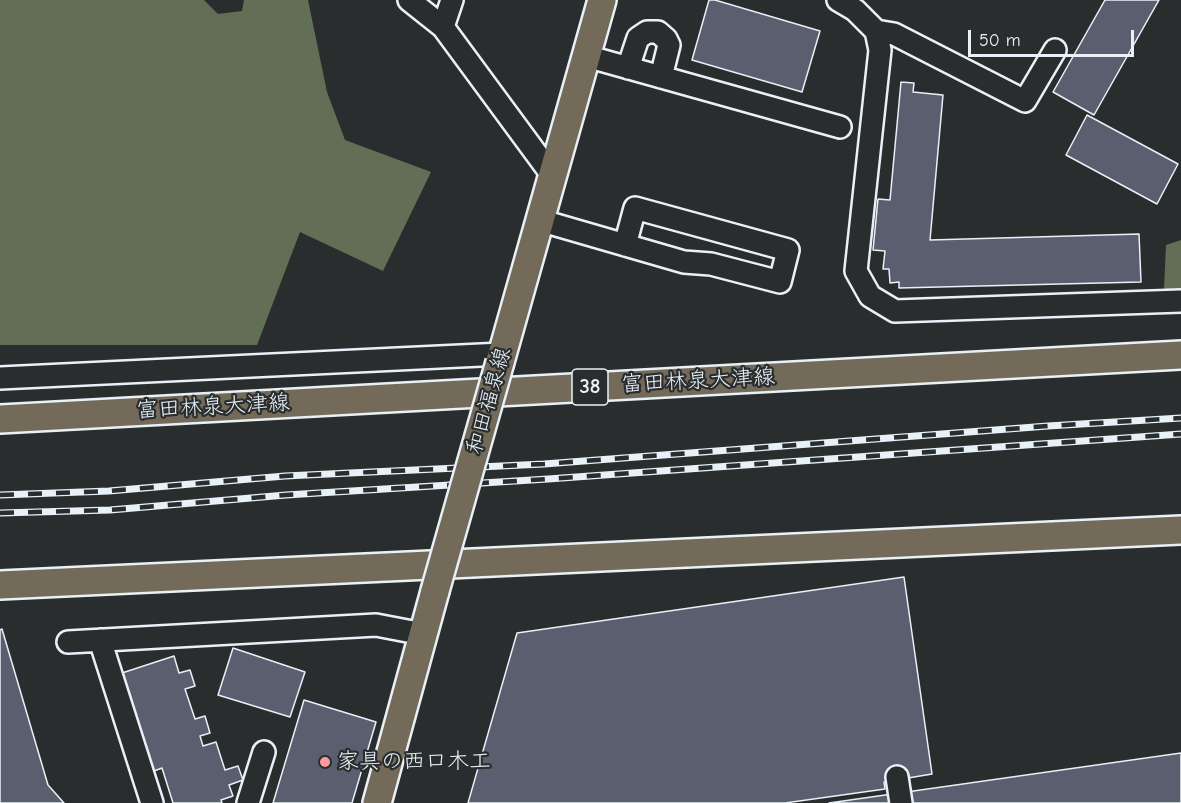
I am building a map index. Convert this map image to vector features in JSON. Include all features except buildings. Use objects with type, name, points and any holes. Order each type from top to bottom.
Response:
[{"type":"main road","name":"和田福泉線","points":[[377,803],[602,0]]},
{"type":"main road","name":"富田林泉大津線","points":[[0,419],[1181,355]]},
{"type":"main road","points":[[0,585],[1180,530]]},
{"type":"street","points":[[409,0],[443,27],[552,175]]},
{"type":"street","points":[[443,27],[452,0]]},
{"type":"street","points":[[838,0],[855,10],[876,31],[880,50],[856,272],[870,296],[895,311],[1181,301]]},
{"type":"street","points":[[876,31],[894,34],[1025,101],[1055,50]]},
{"type":"street","points":[[628,68],[638,38],[647,32],[658,32],[669,45],[661,77]]},
{"type":"street","points":[[586,56],[840,127]]},
{"type":"street","points":[[540,220],[625,245],[684,262],[711,264],[780,282],[788,250],[635,208],[625,245]]},
{"type":"street","points":[[0,378],[501,358]]},
{"type":"street","points":[[68,642],[375,625],[409,629],[423,634]]},
{"type":"street","points":[[99,640],[152,803]]},
{"type":"street","points":[[248,803],[264,752]]},
{"type":"street","points":[[897,777],[901,803]]},
{"type":"green space","points":[[0,0],[204,0],[218,14],[242,11],[244,0],[308,0],[327,92],[345,140],[431,172],[383,271],[300,232],[257,345],[0,345]]},
{"type":"green space","points":[[1181,240],[1181,289],[1164,289],[1166,245]]},
{"type":"railway","points":[[0,495],[109,491],[285,476],[544,464],[1181,418]]},
{"type":"railway","points":[[0,513],[110,510],[286,495],[548,479],[1181,434]]},
{"type":"place","name":"家具の西口木工","points":[[325,762]]}]
